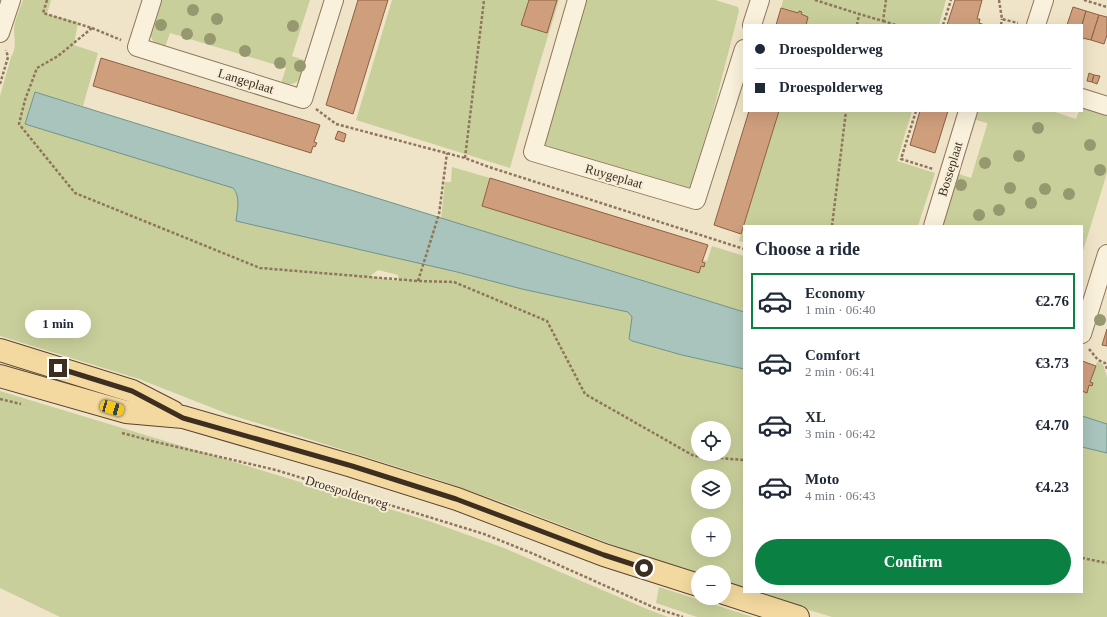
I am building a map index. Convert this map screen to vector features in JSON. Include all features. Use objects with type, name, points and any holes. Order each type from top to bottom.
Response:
[{"type":"main road","name":"Droespolderweg","points":[[0,350],[132,391],[183,418]]},
{"type":"main road","name":"Droespolderweg","points":[[0,376],[126,412],[183,418],[352,466],[456,499],[604,555],[691,583]]},
{"type":"main road","points":[[731,596],[798,617]]},
{"type":"street","points":[[0,32],[11,0]]},
{"type":"street","points":[[137,47],[152,0]]},
{"type":"street","points":[[303,99],[334,0]]},
{"type":"street","name":"Ruygeplaat","points":[[577,0],[533,152],[696,200],[743,52]]},
{"type":"street","points":[[752,24],[760,0]]},
{"type":"street","points":[[1036,24],[1044,0]]},
{"type":"street","name":"Langeplaat","points":[[137,47],[303,99]]},
{"type":"street","points":[[1083,98],[1107,106]]},
{"type":"street","name":"Bosseplaat","points":[[932,225],[968,112]]},
{"type":"street","points":[[1084,339],[1107,254]]},
{"type":"path","points":[[47,0],[43,13],[92,28],[137,47]]},
{"type":"path","points":[[465,158],[484,0]]},
{"type":"path","points":[[815,0],[893,24]]},
{"type":"path","points":[[883,21],[886,0]]},
{"type":"path","points":[[943,24],[951,0]]},
{"type":"path","points":[[999,0],[1002,19],[1001,24]]},
{"type":"path","points":[[1084,0],[1107,7]]},
{"type":"path","points":[[857,24],[859,14]]},
{"type":"path","points":[[1002,19],[1020,24]]},
{"type":"path","points":[[92,28],[58,56],[37,68],[25,100],[19,124],[75,193],[260,268],[418,281],[454,282],[547,321],[585,394],[694,456],[743,460]]},
{"type":"path","points":[[0,32],[8,57],[0,84]]},
{"type":"path","points":[[303,99],[336,124],[465,158],[743,249]]},
{"type":"path","points":[[832,225],[846,112]]},
{"type":"path","points":[[916,112],[901,159],[949,175]]},
{"type":"path","points":[[418,281],[439,214],[447,153]]},
{"type":"path","points":[[1084,339],[1098,360],[1105,363],[1107,369]]},
{"type":"path","points":[[0,399],[22,405]]},
{"type":"path","name":"Droespolderweg","points":[[119,432],[276,470],[484,534],[534,554],[655,608],[683,617]]},
{"type":"path","points":[[1083,558],[1107,563]]},
{"type":"green space","points":[[23,0],[51,0],[47,14],[78,22],[74,45],[98,53],[83,106],[35,92],[25,124],[233,188],[238,199],[237,221],[457,272],[522,289],[628,312],[632,317],[629,339],[632,341],[682,355],[743,369],[743,590],[731,586],[731,565],[691,565],[691,574],[507,504],[433,478],[228,414],[139,379],[0,336],[0,96],[14,50],[14,28]],"holes":[[[378,270],[398,275],[398,281],[370,276]]]},
{"type":"green space","points":[[159,0],[310,0],[292,56],[307,61],[302,76],[299,80],[292,84],[281,83],[286,68],[170,33],[165,47],[157,45],[152,40],[150,29]]},
{"type":"green space","points":[[392,0],[559,0],[510,168],[356,120]]},
{"type":"green space","points":[[582,0],[715,0],[738,7],[739,11],[713,112],[686,200],[536,160]]},
{"type":"green space","points":[[783,0],[946,0],[939,24],[806,24],[808,17],[801,14],[802,12],[799,11],[798,13],[781,8]]},
{"type":"green space","points":[[1083,104],[1107,112],[1107,173],[1083,251],[1083,225],[940,225],[956,173],[971,178],[987,125],[987,123],[973,119],[975,112],[1055,112],[1076,119],[1079,112],[1083,112]]},
{"type":"green space","points":[[779,112],[912,112],[897,161],[935,173],[918,225],[744,225]]},
{"type":"green space","points":[[452,167],[490,178],[482,206],[699,273],[701,266],[705,263],[702,262],[703,260],[707,261],[712,246],[743,256],[743,312],[441,218],[445,182],[451,182]]},
{"type":"green space","points":[[743,228],[743,242],[739,241]]},
{"type":"green space","points":[[1097,362],[1103,364],[1107,377],[1107,424],[1083,416],[1083,391],[1087,393],[1089,385],[1092,386],[1093,383],[1090,382]]},
{"type":"green space","points":[[0,391],[429,521],[504,548],[668,617],[60,617],[0,588]]},
{"type":"green space","points":[[1083,447],[1107,453],[1107,617],[832,617],[752,593],[1083,593]]},
{"type":"green space","points":[[659,587],[691,597],[691,605],[715,605],[753,617],[697,617],[656,603]]},
{"type":"water","points":[[35,92],[743,312],[743,369],[682,355],[632,341],[629,339],[632,317],[628,312],[522,289],[457,272],[236,221],[238,199],[233,188],[25,124]]},
{"type":"water","points":[[1083,416],[1107,424],[1107,453],[1083,447]]},
{"type":"building","points":[[358,0],[388,0],[353,114],[326,105]]},
{"type":"building","points":[[529,0],[557,0],[547,33],[521,25]]},
{"type":"building","points":[[955,0],[982,0],[977,19],[980,19],[979,23],[982,24],[947,24]]},
{"type":"building","points":[[1073,7],[1086,11],[1082,24],[1067,24]]},
{"type":"building","points":[[781,8],[798,13],[799,11],[802,12],[801,14],[808,17],[806,24],[776,24]]},
{"type":"building","points":[[1086,11],[1099,15],[1091,40],[1083,38],[1082,24]]},
{"type":"building","points":[[1099,15],[1107,17],[1107,35],[1104,44],[1091,40]]},
{"type":"building","points":[[101,58],[320,125],[314,142],[317,143],[315,147],[313,146],[311,153],[93,86]]},
{"type":"building","points":[[1089,73],[1094,75],[1092,82],[1087,81]]},
{"type":"building","points":[[1094,75],[1100,76],[1097,84],[1092,82]]},
{"type":"building","points":[[749,112],[779,112],[741,234],[714,225]]},
{"type":"building","points":[[920,112],[948,112],[935,153],[910,145]]},
{"type":"building","points":[[338,131],[346,134],[344,142],[335,139]]},
{"type":"building","points":[[490,178],[708,245],[702,262],[705,263],[704,267],[701,266],[699,273],[482,206]]},
{"type":"building","points":[[1107,329],[1107,346],[1102,345]]},
{"type":"building","points":[[1083,361],[1096,366],[1090,382],[1093,383],[1092,386],[1089,385],[1087,393],[1083,391]]},
{"type":"route","points":[[58,368],[132,391],[183,418],[352,466],[456,499],[604,555],[644,568]]}]
